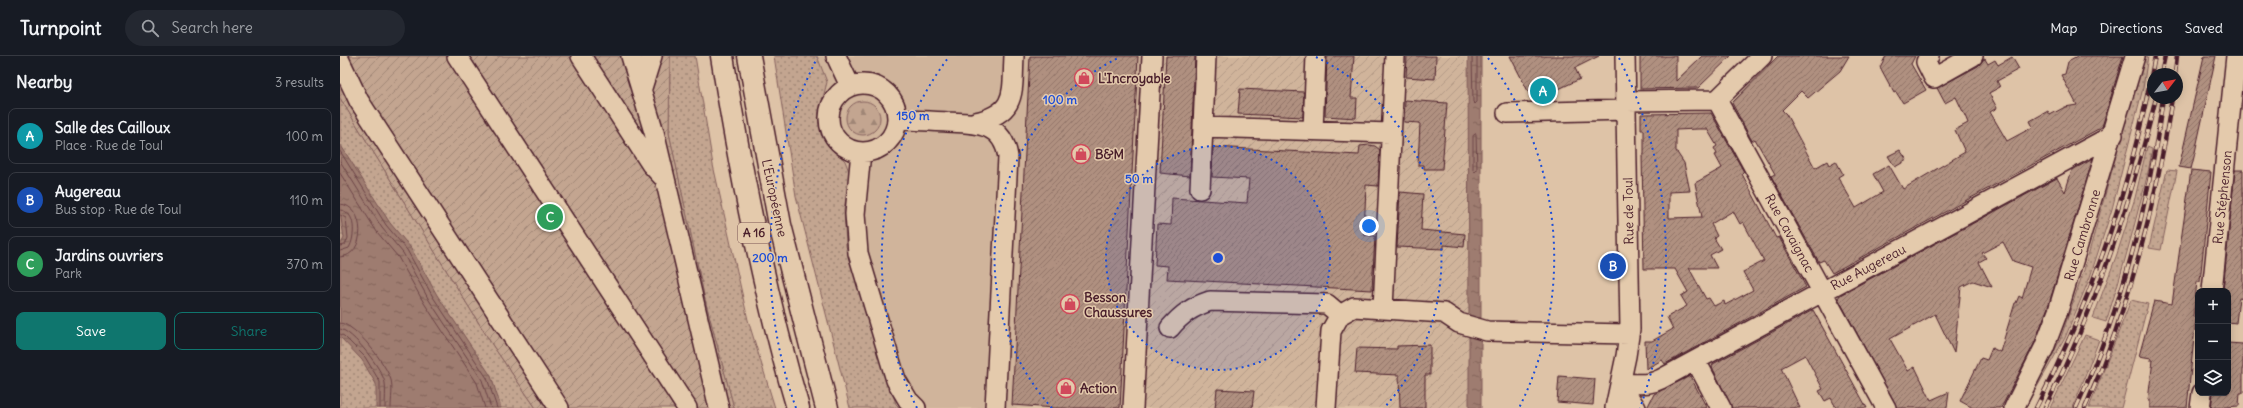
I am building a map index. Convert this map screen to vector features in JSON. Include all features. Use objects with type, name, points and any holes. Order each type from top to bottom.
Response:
[{"type":"highway","name":"A 16","points":[[722,56],[747,201],[772,312],[798,408]]},
{"type":"highway","name":"L'Européenne","points":[[749,56],[780,224],[827,408]]},
{"type":"street","points":[[457,56],[687,408]]},
{"type":"street","points":[[581,56],[651,164],[665,179]]},
{"type":"street","points":[[631,56],[642,88],[665,179],[719,408]]},
{"type":"street","points":[[642,88],[652,56]]},
{"type":"street","points":[[836,56],[850,86]]},
{"type":"street","points":[[975,122],[993,117],[1008,105],[1012,94],[1014,56]]},
{"type":"street","points":[[1133,408],[1152,56]]},
{"type":"street","points":[[1200,189],[1206,56]]},
{"type":"street","points":[[1314,130],[1316,56]]},
{"type":"street","points":[[1383,309],[1395,56]]},
{"type":"street","name":"Rue de Toul","points":[[1614,408],[1629,334],[1625,56]]},
{"type":"street","points":[[1507,112],[1717,100],[1762,56]]},
{"type":"street","points":[[1929,56],[1926,62],[1934,78],[1972,56]]},
{"type":"street","name":"Rue Cambronne","points":[[2014,408],[2044,348],[2056,317],[2113,135],[2135,56]]},
{"type":"street","name":"Rue Stéphenson","points":[[2212,288],[2236,56]]},
{"type":"street","points":[[340,61],[359,101],[559,408]]},
{"type":"street","points":[[870,84],[883,90],[895,105],[898,120],[896,130],[888,142],[875,150],[860,152],[850,150],[837,140],[832,131],[829,120],[830,110],[834,100],[841,92],[850,86],[870,84]]},
{"type":"street","name":"Rue Cavaignac","points":[[1717,100],[1886,408]]},
{"type":"street","points":[[898,120],[975,122],[987,126],[999,135],[1006,146],[1008,157],[995,408]]},
{"type":"street","points":[[1203,127],[1391,133]]},
{"type":"street","name":"Rue Augereau","points":[[1620,384],[1631,383],[1644,385],[1653,383],[2113,135]]},
{"type":"street","points":[[860,152],[855,214],[858,253],[896,380],[908,400],[916,408]]},
{"type":"street","points":[[1170,328],[1181,315],[1196,306],[1210,301],[1327,304],[1340,315]]},
{"type":"street","points":[[1326,408],[1331,331],[1340,315],[1354,307],[1444,313],[1459,323],[1475,328],[1629,334]]},
{"type":"street","points":[[1696,361],[1721,408]]},
{"type":"street","points":[[1620,384],[1636,408]]},
{"type":"street","points":[[2200,408],[2202,396]]},
{"type":"shaded area","points":[[794,56],[1159,56],[1140,408],[900,408],[896,404],[846,246],[844,210],[849,174],[802,125]]},
{"type":"shaded area","points":[[1159,56],[1466,56],[1469,112],[1469,408],[1140,408]]},
{"type":"green space","points":[[340,56],[670,56],[669,133],[705,300],[734,408],[536,408],[493,346],[340,98]]},
{"type":"green space","points":[[670,56],[695,56],[713,165],[748,320],[775,408],[734,408],[705,300],[669,133]]},
{"type":"green space","points":[[774,56],[817,56],[827,82],[821,106],[821,135],[845,161],[850,174],[844,210],[846,246],[896,404],[900,408],[850,408],[796,196]]},
{"type":"green space","points":[[2144,56],[2148,56],[2143,88],[2112,209],[2090,277],[2065,338],[2025,408],[2060,340],[2084,270]]},
{"type":"green space","points":[[340,98],[493,346],[536,408],[340,408]]},
{"type":"green space","points":[[860,101],[866,101],[870,102],[877,108],[880,118],[879,125],[873,132],[866,135],[860,135],[856,134],[849,128],[846,121],[846,115],[847,111],[853,104]]},
{"type":"green space","points":[[2147,147],[2152,149],[2147,176],[2106,322],[2093,318],[2117,254],[2135,198]]},
{"type":"green space","points":[[2167,170],[2177,171],[2161,250],[2149,248]]},
{"type":"green space","points":[[2131,300],[2148,304],[2121,408],[2089,408]]},
{"type":"green space","points":[[2085,335],[2099,340],[2073,408],[2050,408]]},
{"type":"water","points":[[1468,56],[1481,56],[1481,318],[1469,318]]},
{"type":"water","points":[[340,144],[390,223],[411,248],[437,295],[491,376],[501,408],[376,408],[376,384],[362,360],[340,337],[340,246],[344,238],[340,212]]},
{"type":"water","points":[[1469,328],[1481,328],[1481,408],[1469,408]]},
{"type":"building","points":[[1030,56],[1138,56],[1120,408],[1055,408],[1012,405]]},
{"type":"building","points":[[1166,56],[1195,56],[1190,176],[1160,173]]},
{"type":"building","points":[[1327,56],[1354,56],[1351,98],[1357,98],[1356,118],[1325,116]]},
{"type":"building","points":[[1407,56],[1436,56],[1435,79],[1406,77]]},
{"type":"building","points":[[1510,56],[1599,56],[1575,68],[1580,79],[1533,101]]},
{"type":"building","points":[[1640,56],[1676,56],[1676,81],[1702,56],[1731,56],[1698,88],[1640,89]]},
{"type":"building","points":[[1778,56],[1849,56],[1840,71],[1808,98],[1801,91],[1782,110],[1786,114],[1815,168],[1827,161],[1829,165],[1836,161],[1843,174],[1838,177],[1856,208],[1883,192],[1873,174],[1889,165],[1903,189],[1965,152],[1955,130],[1968,123],[1966,118],[1956,97],[1945,103],[1937,88],[1978,66],[1983,60],[1985,59],[1988,64],[1995,60],[1998,65],[2012,57],[2019,69],[1997,81],[2000,87],[1989,93],[1997,108],[1990,112],[2007,141],[2033,127],[2030,121],[2048,111],[2050,115],[2065,107],[2077,105],[2061,75],[2065,74],[2068,62],[2079,56],[2123,56],[2102,127],[1832,273],[1824,260],[1819,262],[1771,176],[1775,174],[1755,139],[1752,141],[1732,103]]},
{"type":"building","points":[[1886,56],[1915,56],[1911,64],[1926,90],[1903,103],[1896,92],[1894,93],[1880,67]]},
{"type":"building","points":[[2204,56],[2216,56],[2194,157],[2191,169],[2179,167]]},
{"type":"building","points":[[1240,89],[1304,92],[1303,117],[1238,114]]},
{"type":"building","points":[[1405,100],[1447,103],[1442,169],[1424,169],[1424,165],[1418,165],[1420,123],[1404,122]]},
{"type":"building","points":[[1711,113],[1744,172],[1742,174],[1776,238],[1779,237],[1806,287],[1665,364],[1662,360],[1646,369],[1645,341],[1652,341],[1673,329],[1667,317],[1687,306],[1681,296],[1688,292],[1675,269],[1644,269],[1642,155],[1644,155],[1644,130],[1641,130],[1641,114]],"holes":[[[1707,129],[1717,146],[1714,148],[1717,154],[1715,155],[1722,168],[1695,183],[1702,217],[1669,218],[1669,192],[1690,191],[1684,163],[1676,151],[1676,130]],[[1733,211],[1740,224],[1743,222],[1764,261],[1743,272],[1753,290],[1725,305],[1724,301],[1714,306],[1709,298],[1706,299],[1689,268],[1717,268],[1710,255],[1721,249],[1714,238],[1717,236],[1711,224]]]},
{"type":"building","points":[[1360,146],[1375,146],[1380,150],[1378,186],[1366,185],[1364,235],[1375,236],[1372,290],[1167,279],[1168,266],[1155,265],[1157,224],[1171,225],[1172,198],[1247,203],[1249,179],[1212,177],[1213,147],[1359,155]]},
{"type":"building","points":[[1900,150],[1907,160],[1895,167],[1888,156]]},
{"type":"building","points":[[2093,159],[2048,307],[2034,344],[2001,408],[1973,408],[1960,401],[1981,358],[1987,360],[1992,348],[2000,352],[2015,303],[2019,296],[2022,298],[2031,267],[2013,261],[2003,242],[1982,253],[1986,258],[1979,262],[1992,287],[1973,281],[1961,287],[1954,353],[1935,314],[1890,339],[1908,371],[1915,367],[1931,400],[1949,392],[1947,408],[1897,408],[1838,298],[1840,295],[2057,178],[2065,192],[2072,170]]},
{"type":"building","points":[[2191,170],[2211,172],[2200,282],[2197,282],[2196,288],[2195,288],[2193,317],[2195,317],[2195,327],[2187,408],[2150,408],[2150,400],[2148,400],[2153,360],[2150,360],[2151,358],[2139,356],[2154,301],[2172,304]]},
{"type":"building","points":[[2235,170],[2243,170],[2243,299],[2239,298],[2236,323],[2231,322],[2231,288],[2223,288]]},
{"type":"building","points":[[1400,192],[1423,194],[1421,230],[1465,234],[1464,247],[1444,245],[1444,249],[1397,247]]},
{"type":"building","points":[[1813,310],[1867,408],[1836,408],[1831,398],[1825,401],[1819,391],[1823,389],[1805,355],[1781,368],[1800,408],[1732,408],[1712,367],[1713,364]]},
{"type":"building","points":[[2231,343],[2243,344],[2243,393],[2240,393],[2239,406],[2211,408],[2213,396],[2231,396]]},
{"type":"building","points":[[1430,345],[1430,375],[1425,375],[1425,408],[1400,408],[1399,375],[1355,373],[1357,348],[1397,349],[1397,346]]},
{"type":"building","points":[[1559,376],[1595,379],[1593,405],[1557,402]]},
{"type":"building","points":[[1690,376],[1707,408],[1647,408],[1654,394]]},
{"type":"building","points":[[1217,389],[1254,391],[1252,408],[1215,408]]},
{"type":"railway","points":[[2036,408],[2076,324],[2109,236],[2135,147],[2155,56]]},
{"type":"railway","points":[[2162,68],[2165,56]]},
{"type":"railway","points":[[2176,68],[2177,56]]},
{"type":"railway","points":[[2045,408],[2080,332],[2110,256],[2146,139],[2155,104]]},
{"type":"railway","points":[[2076,408],[2107,333],[2120,295],[2150,178],[2162,104]]},
{"type":"railway","points":[[2085,408],[2101,371],[2128,295],[2158,178],[2171,104]]},
{"type":"place","name":"L'Incroyable","points":[[1084,78]]},
{"type":"place","name":"Salle des Cailloux","points":[[1543,91]]},
{"type":"place","name":"B&M","points":[[1081,154]]},
{"type":"place","name":"Jardins ouvriers","points":[[550,217]]},
{"type":"place","name":"Augereau","points":[[1613,266]]},
{"type":"place","name":"Besson Chaussures","points":[[1070,304]]},
{"type":"place","name":"Action","points":[[1066,388]]}]
